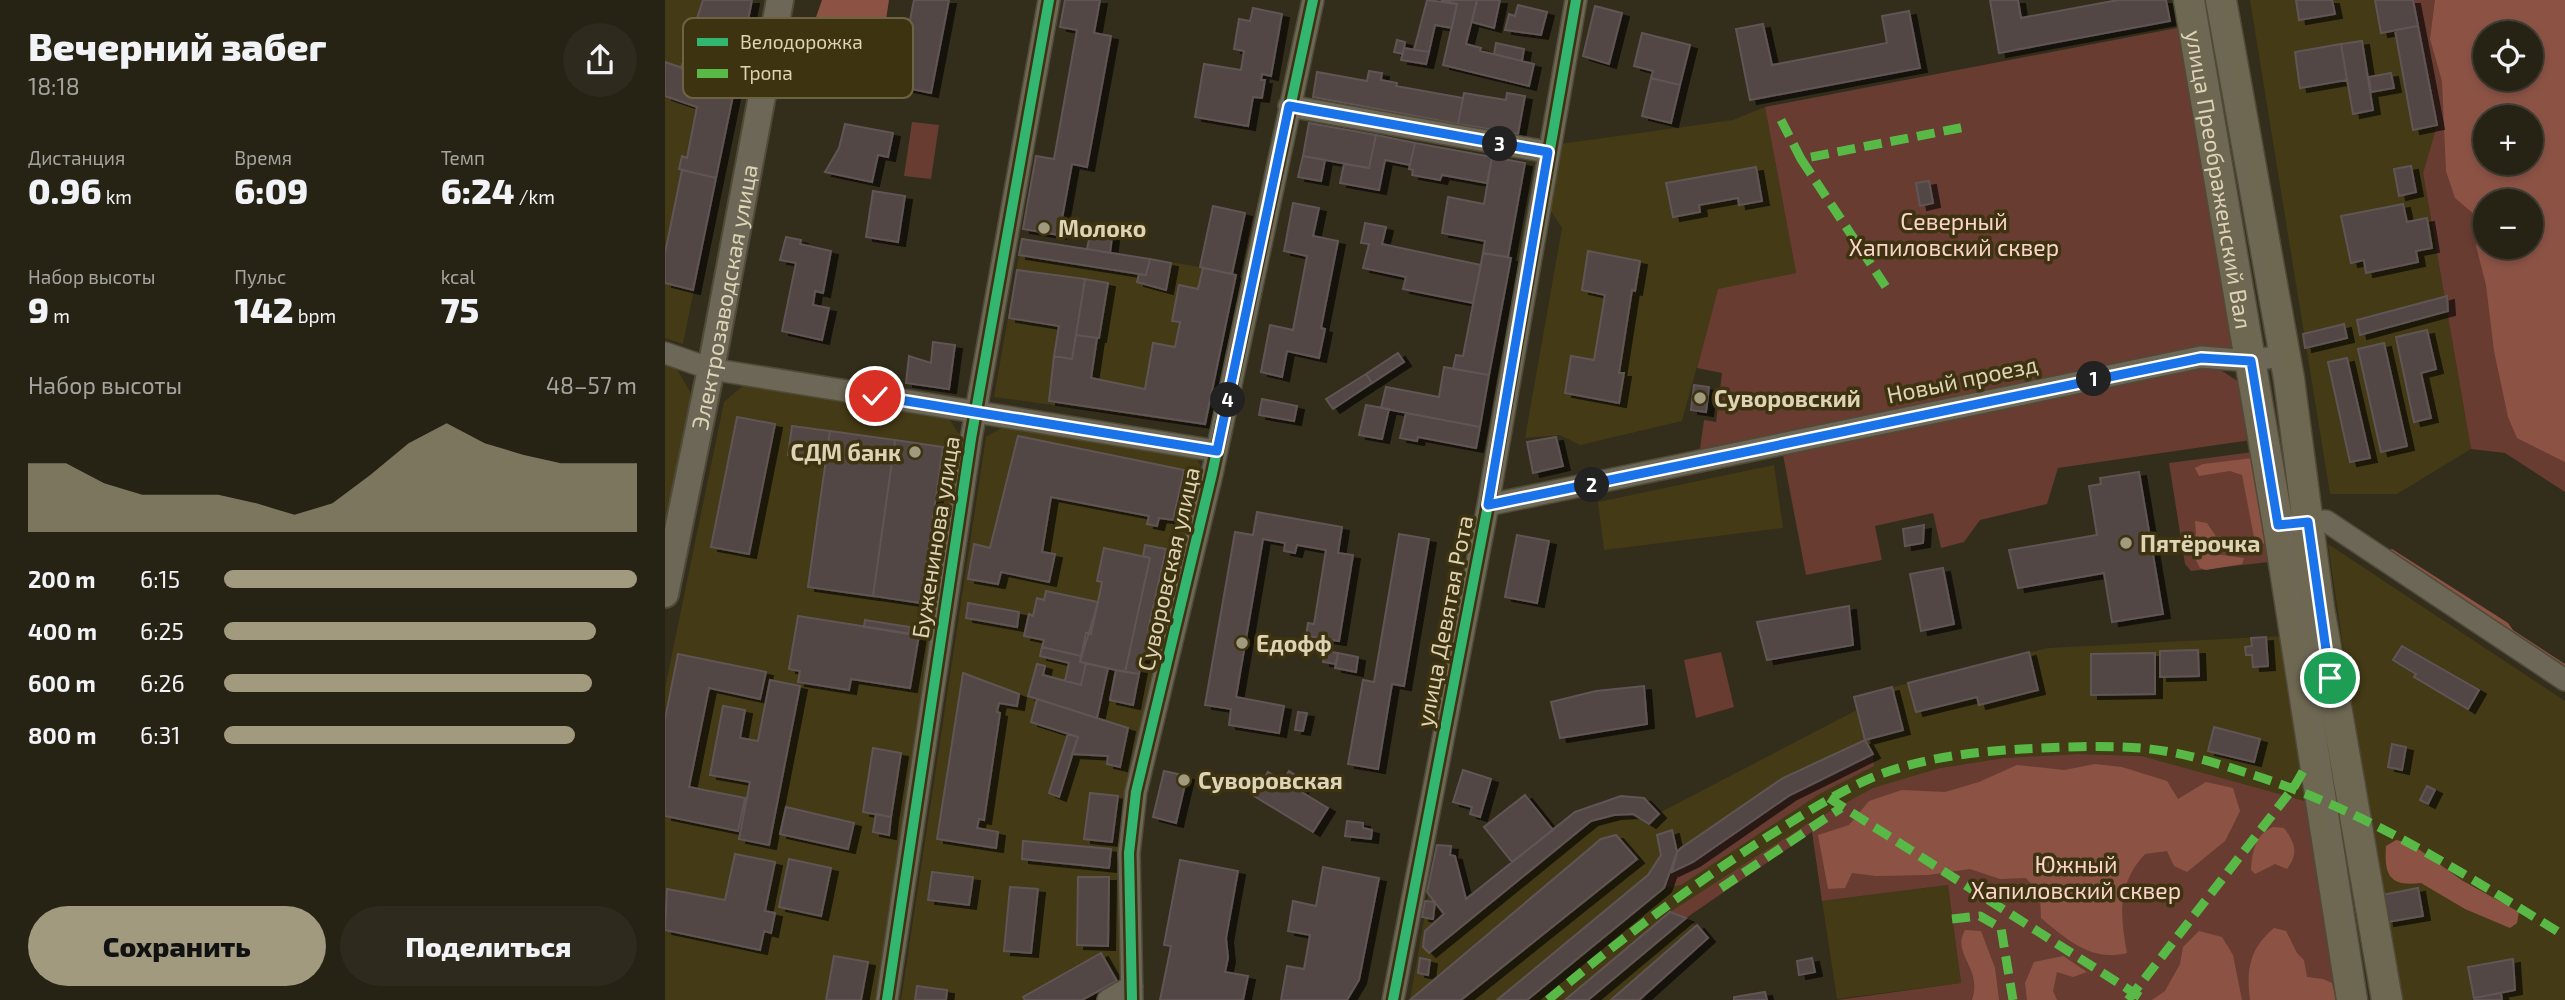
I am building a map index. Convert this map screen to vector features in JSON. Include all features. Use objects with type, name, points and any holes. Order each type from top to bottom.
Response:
[{"type":"main road","name":"улица Преображенский Вал","points":[[2189,0],[2278,525],[2352,1000]]},
{"type":"main road","name":"улица Преображенский Вал","points":[[2221,0],[2284,355],[2330,678],[2388,1000]]},
{"type":"street","name":"Электрозаводская улица","points":[[776,18],[779,0]]},
{"type":"street","name":"Буженинова улица","points":[[887,1000],[976,413],[1049,0]]},
{"type":"street","name":"Суворовская улица","points":[[1132,993],[1131,824],[1217,451],[1313,0]]},
{"type":"street","name":"улица Девятая Рота","points":[[1393,1000],[1488,505],[1548,152],[1577,0]]},
{"type":"street","name":"Электрозаводская улица","points":[[665,594],[711,369],[761,98]]},
{"type":"street","points":[[1289,106],[1548,152]]},
{"type":"street","points":[[665,353],[711,369],[1217,451]]},
{"type":"street","name":"Новый проезд","points":[[1488,505],[2201,358],[2251,361],[2284,355]]},
{"type":"street","points":[[2278,525],[2326,521],[2565,680]]},
{"type":"street","points":[[1108,1000],[1132,993]]},
{"type":"shaded area","points":[[665,0],[752,0],[748,18],[683,18],[683,98],[732,98],[683,344],[665,338]]},
{"type":"shaded area","points":[[2250,0],[2413,0],[2437,125],[2423,173],[2471,449],[2397,494],[2330,494]]},
{"type":"shaded area","points":[[1765,107],[1796,273],[1718,290],[1682,421],[1580,445],[1560,435],[1525,438],[1562,228],[1549,208],[1560,144],[1733,120]]},
{"type":"shaded area","points":[[1022,238],[1194,266],[1237,276],[1207,426],[994,397]]},
{"type":"shaded area","points":[[665,361],[674,364],[693,397],[665,522]]},
{"type":"shaded area","points":[[746,383],[948,417],[961,437],[875,1000],[665,1000],[665,688],[724,402]]},
{"type":"shaded area","points":[[1003,427],[1196,458],[1202,468],[1129,789],[1123,976],[1087,1000],[901,1000],[986,437]]},
{"type":"shaded area","points":[[1774,465],[1783,528],[1604,550],[1598,502]]},
{"type":"shaded area","points":[[2328,544],[2565,701],[2565,1000],[2395,1000]]},
{"type":"shaded area","points":[[2281,636],[2305,801],[2142,756],[2078,754],[2003,758],[1940,768],[1812,832],[1686,917],[1708,938],[1645,995],[1645,1000],[1410,1000],[1437,845],[1451,846],[1450,855],[1455,856],[1462,894],[1466,899],[1575,812],[1621,796],[1644,798],[1659,813],[1857,710],[1854,697],[2048,648]]},
{"type":"shaded area","points":[[1948,885],[1961,983],[1837,999],[1822,901]]},
{"type":"green space","points":[[822,0],[889,0],[886,18],[816,18]]},
{"type":"green space","points":[[2413,0],[2565,0],[2565,492],[2505,453],[2471,449],[2423,173],[2437,125]]},
{"type":"green space","points":[[2435,0],[2565,0],[2565,462],[2517,438],[2508,417],[2479,259],[2543,259],[2543,189],[2473,189],[2473,213],[2455,198],[2446,171],[2442,81],[2430,39]]},
{"type":"green space","name":"Северный Хапиловский сквер","points":[[2187,26],[2239,347],[2204,349],[1700,449],[1704,420],[1716,422],[1722,373],[1697,368],[1718,289],[1796,273],[1765,107]]},
{"type":"green space","points":[[912,122],[939,125],[931,179],[904,176]]},
{"type":"green space","points":[[2198,367],[2219,369],[2244,385],[2251,440],[2058,468],[2047,504],[1980,520],[1964,542],[1941,548],[1933,513],[1875,526],[1882,560],[1806,575],[1783,455]]},
{"type":"green space","points":[[2253,452],[2269,562],[2191,571],[2185,564],[2169,463]]},
{"type":"green space","points":[[2253,458],[2264,544],[2254,537],[2242,475],[2230,471],[2199,476],[2195,468],[2203,464]]},
{"type":"green space","points":[[2195,521],[2207,523],[2217,538],[2205,545],[2207,553],[2244,558],[2242,564],[2206,570],[2200,568],[2191,550],[2196,534]]},
{"type":"green space","points":[[2392,549],[2508,623],[2513,630],[2565,664],[2565,673],[2441,589],[2436,580],[2392,557],[2389,550]]},
{"type":"green space","points":[[1721,652],[1734,707],[1696,718],[1684,660]]},
{"type":"green space","points":[[1873,754],[1874,766],[1821,793],[1681,885],[1664,888],[1672,872],[1693,862],[1790,795]]},
{"type":"green space","name":"Южный Хапиловский сквер","points":[[2078,754],[2142,756],[2305,801],[2340,1000],[1837,1000],[1961,983],[1948,885],[1822,901],[1812,832],[1686,918],[1670,912],[1807,824],[1873,788],[1940,768],[2003,758]]},
{"type":"green space","points":[[2095,764],[2122,767],[2167,781],[2178,799],[2206,782],[2233,788],[2240,811],[2225,841],[2187,872],[2174,866],[2167,851],[2145,854],[2136,865],[2129,877],[2123,901],[2127,953],[2114,955],[2091,952],[2060,934],[2041,918],[2040,894],[2026,878],[2000,879],[1970,869],[1928,875],[1876,876],[1852,873],[1845,888],[1828,889],[1818,835],[1849,825],[1869,801],[1902,790],[1945,792],[1979,782],[2017,765],[2064,770]]},
{"type":"green space","points":[[2273,827],[2284,828],[2288,833],[2294,848],[2293,858],[2287,869],[2275,864],[2255,874],[2251,870],[2252,857],[2258,839]]},
{"type":"green space","points":[[2396,840],[2410,843],[2463,881],[2519,912],[2517,923],[2510,928],[2465,909],[2421,883],[2395,881],[2386,865],[2386,846]]},
{"type":"green space","points":[[2274,928],[2286,931],[2297,953],[2304,960],[2307,977],[2332,983],[2336,1000],[2250,1000],[2251,960],[2260,943]]},
{"type":"green space","points":[[1965,930],[1981,931],[1995,968],[1999,1000],[1972,1000],[1974,979],[1962,947]]},
{"type":"green space","points":[[2199,931],[2222,937],[2233,955],[2242,1000],[2152,1000],[2165,991],[2180,964],[2183,947]]},
{"type":"green space","points":[[2063,956],[2087,972],[2073,977],[2057,972],[2053,991],[2057,1000],[2027,1000],[2025,983],[2034,962]]},
{"type":"building","points":[[703,0],[752,0],[748,18],[697,18]]},
{"type":"building","points":[[914,0],[949,0],[931,93],[913,89],[913,18],[910,18]]},
{"type":"building","points":[[1065,0],[1100,0],[1094,33],[1111,36],[1087,167],[1072,164],[1059,235],[1023,229],[1036,156],[1054,159],[1077,30],[1060,27]]},
{"type":"building","points":[[1427,0],[1457,4],[1452,28],[1435,25],[1429,52],[1414,50]]},
{"type":"building","points":[[1441,0],[1477,0],[1466,44],[1481,48],[1480,51],[1534,64],[1529,86],[1443,65],[1457,4]]},
{"type":"building","points":[[1477,0],[1500,0],[1494,28],[1472,22]]},
{"type":"building","points":[[1990,0],[2018,0],[2021,18],[2118,0],[2166,0],[2170,21],[1999,53]]},
{"type":"building","points":[[2296,0],[2332,0],[2335,14],[2299,20]]},
{"type":"building","points":[[2375,0],[2413,0],[2418,26],[2381,33]]},
{"type":"building","points":[[1518,5],[1547,12],[1541,35],[1505,30],[1509,14],[1515,16]]},
{"type":"building","points":[[1595,6],[1622,13],[1609,64],[1583,56]]},
{"type":"building","points":[[1253,8],[1282,14],[1271,76],[1262,74],[1261,80],[1265,80],[1262,98],[1253,97],[1248,126],[1195,117],[1204,64],[1241,70],[1244,51],[1234,49],[1239,19],[1250,21]]},
{"type":"building","points":[[1909,11],[1920,68],[1750,100],[1736,29],[1763,24],[1772,65],[1887,43],[1882,16]]},
{"type":"building","points":[[2418,26],[2437,125],[2413,130],[2395,30]]},
{"type":"building","points":[[1642,33],[1690,45],[1680,85],[1651,78],[1653,71],[1634,66]]},
{"type":"building","points":[[1397,40],[1405,42],[1403,54],[1394,52]]},
{"type":"building","points":[[2362,41],[2373,110],[2353,114],[2341,44]]},
{"type":"building","points":[[1496,43],[1524,49],[1522,61],[1494,54]]},
{"type":"building","points":[[2341,44],[2347,80],[2300,88],[2295,52]]},
{"type":"building","points":[[1404,48],[1429,52],[1426,64],[1401,60]]},
{"type":"building","points":[[665,62],[683,68],[683,98],[733,98],[716,178],[679,169],[682,156],[687,158],[697,107],[665,96]]},
{"type":"building","points":[[1369,71],[1382,73],[1381,80],[1397,83],[1396,86],[1463,98],[1458,124],[1313,97],[1317,72],[1367,81]]},
{"type":"building","points":[[2391,73],[2394,88],[2371,92],[2369,77]]},
{"type":"building","points":[[1651,78],[1680,85],[1671,123],[1642,116]]},
{"type":"building","points":[[1464,93],[1506,100],[1507,93],[1525,96],[1518,134],[1458,124]]},
{"type":"building","points":[[1309,123],[1376,135],[1369,168],[1303,156]]},
{"type":"building","points":[[845,124],[893,133],[888,157],[878,155],[872,182],[825,172],[839,148]]},
{"type":"building","points":[[1376,135],[1415,143],[1410,165],[1385,160],[1379,190],[1340,183],[1344,164],[1369,168]]},
{"type":"building","points":[[1415,143],[1492,157],[1487,183],[1442,175],[1440,180],[1412,175],[1413,170],[1409,169]]},
{"type":"building","points":[[1303,156],[1325,160],[1321,181],[1298,177]]},
{"type":"building","points":[[1492,157],[1525,163],[1508,257],[1483,253],[1485,241],[1442,233],[1448,197],[1484,204]]},
{"type":"building","points":[[2411,166],[2416,192],[2399,196],[2394,169]]},
{"type":"building","points":[[1756,167],[1762,201],[1739,205],[1738,198],[1699,205],[1700,212],[1673,217],[1666,183]]},
{"type":"building","points":[[682,170],[716,178],[693,290],[665,283],[665,253]]},
{"type":"building","points":[[1929,181],[1933,203],[1920,206],[1916,183]]},
{"type":"building","points":[[873,191],[905,196],[898,242],[866,237]]},
{"type":"building","points":[[1293,203],[1319,208],[1313,236],[1338,241],[1321,328],[1325,329],[1319,358],[1287,351],[1282,377],[1261,372],[1270,325],[1293,330],[1307,256],[1284,251]]},
{"type":"building","points":[[2403,204],[2407,222],[2427,218],[2432,248],[2416,251],[2418,262],[2366,273],[2364,260],[2351,263],[2341,216]]},
{"type":"building","points":[[1213,206],[1245,213],[1232,274],[1200,267]]},
{"type":"building","points":[[1365,223],[1386,227],[1382,244],[1481,265],[1473,303],[1403,289],[1406,277],[1363,268],[1369,244],[1361,243]]},
{"type":"building","points":[[1090,234],[1112,237],[1110,253],[1087,249]]},
{"type":"building","points":[[786,237],[801,240],[800,244],[831,251],[823,293],[815,291],[813,305],[829,308],[822,340],[782,331],[796,263],[780,260]]},
{"type":"building","points":[[1022,239],[1150,259],[1146,275],[1019,255]]},
{"type":"building","points":[[1588,251],[1640,261],[1635,291],[1632,290],[1619,373],[1624,373],[1619,403],[1565,393],[1571,356],[1594,360],[1605,295],[1582,290]]},
{"type":"building","points":[[1483,253],[1511,258],[1489,375],[1453,369],[1456,355],[1463,356]]},
{"type":"building","points":[[1150,259],[1171,263],[1166,290],[1137,282],[1139,274],[1146,275]]},
{"type":"building","points":[[1203,268],[1236,275],[1205,424],[1049,401],[1054,356],[1072,359],[1076,335],[1097,338],[1091,378],[1145,389],[1153,343],[1175,347],[1180,322],[1172,321],[1179,285],[1198,289]]},
{"type":"building","points":[[1017,270],[1085,279],[1072,359],[1054,356],[1059,326],[1009,318]]},
{"type":"building","points":[[1085,279],[1108,283],[1099,338],[1076,335]]},
{"type":"building","points":[[2447,296],[2448,311],[2360,335],[2357,320]]},
{"type":"building","points":[[2344,324],[2347,338],[2305,348],[2303,334]]},
{"type":"building","points":[[2427,330],[2436,369],[2421,373],[2431,418],[2414,422],[2396,337]]},
{"type":"building","points":[[933,342],[955,345],[949,389],[906,383],[909,356],[931,363]]},
{"type":"building","points":[[2384,343],[2407,446],[2381,452],[2358,349]]},
{"type":"building","points":[[1398,353],[1404,362],[1372,383],[1366,374]]},
{"type":"building","points":[[2347,358],[2370,458],[2350,462],[2328,362]]},
{"type":"building","points":[[1444,367],[1489,375],[1480,427],[1381,408],[1386,387],[1439,397]]},
{"type":"building","points":[[1366,374],[1372,383],[1333,409],[1326,399]]},
{"type":"building","name":"Суворовский","points":[[1694,385],[1709,387],[1706,412],[1691,410]]},
{"type":"building","points":[[1262,399],[1297,406],[1294,421],[1259,415]]},
{"type":"building","points":[[1366,405],[1389,409],[1382,439],[1359,435]]},
{"type":"building","points":[[1406,413],[1480,427],[1476,448],[1418,437],[1417,441],[1400,438]]},
{"type":"building","points":[[737,417],[775,424],[749,554],[711,547]]},
{"type":"building","points":[[792,426],[830,431],[826,461],[788,455]]},
{"type":"building","points":[[830,431],[895,440],[873,596],[808,587]]},
{"type":"building","points":[[1018,436],[1184,470],[1173,520],[1159,518],[1157,526],[1147,524],[1149,516],[1051,497],[1042,552],[1055,554],[1049,582],[1001,572],[998,584],[968,579],[974,544],[990,548]]},
{"type":"building","points":[[1556,437],[1563,466],[1533,473],[1527,442]]},
{"type":"building","points":[[895,440],[943,447],[921,603],[873,596]]},
{"type":"building","points":[[2139,472],[2163,614],[2112,622],[2104,573],[2018,588],[2009,550],[2097,535],[2089,486],[2101,484],[2100,478]]},
{"type":"building","points":[[1257,512],[1342,527],[1338,553],[1353,555],[1339,641],[1306,636],[1308,623],[1314,624],[1326,550],[1297,545],[1295,553],[1284,551],[1285,543],[1263,539],[1236,697],[1284,706],[1279,733],[1229,725],[1231,709],[1205,705],[1235,532],[1253,535]]},
{"type":"building","points":[[1924,525],[1923,543],[1905,546],[1903,529]]},
{"type":"building","points":[[1399,534],[1429,539],[1404,686],[1392,684],[1378,769],[1348,764],[1363,680],[1374,682]]},
{"type":"building","points":[[1517,535],[1549,541],[1537,603],[1505,597]]},
{"type":"building","points":[[1145,545],[1166,549],[1148,630],[1152,632],[1147,658],[1143,657],[1139,674],[1125,672],[1150,558],[1143,556]]},
{"type":"building","points":[[1104,548],[1150,558],[1125,672],[1080,662],[1098,602],[1102,582],[1097,581]]},
{"type":"building","points":[[1943,568],[1954,624],[1921,631],[1910,574]]},
{"type":"building","points":[[1046,591],[1098,602],[1091,634],[1086,633],[1081,656],[1042,647],[1044,640],[1024,636],[1029,614],[1033,616],[1037,598],[1044,600]]},
{"type":"building","points":[[968,603],[1019,612],[1017,627],[966,618]]},
{"type":"building","points":[[1849,606],[1853,645],[1767,660],[1757,622]]},
{"type":"building","points":[[798,616],[919,635],[910,688],[851,679],[849,690],[798,682],[800,671],[789,669]]},
{"type":"building","points":[[865,620],[910,627],[909,634],[864,627]]},
{"type":"building","points":[[2266,637],[2268,666],[2253,667],[2252,655],[2246,655],[2245,647],[2252,646],[2251,638]]},
{"type":"building","points":[[2402,646],[2479,690],[2468,709],[2414,677],[2416,674],[2393,660]]},
{"type":"building","points":[[1042,647],[1081,656],[1080,662],[1086,663],[1081,685],[1065,681],[1069,663],[1040,656]]},
{"type":"building","points":[[2198,650],[2199,676],[2160,677],[2160,651]]},
{"type":"building","points":[[1325,651],[1338,653],[1336,664],[1323,662]]},
{"type":"building","points":[[2029,652],[2038,690],[1979,705],[1977,697],[1916,712],[1908,683]]},
{"type":"building","points":[[1338,653],[1358,657],[1356,672],[1335,668]]},
{"type":"building","points":[[2155,653],[2155,694],[2091,695],[2091,654]]},
{"type":"building","points":[[678,654],[766,672],[760,699],[709,688],[689,787],[745,798],[738,831],[665,816],[665,719]]},
{"type":"building","points":[[1086,663],[1108,668],[1097,718],[1028,696],[1037,664],[1045,666],[1043,675],[1081,685]]},
{"type":"building","points":[[1116,670],[1139,674],[1133,705],[1110,700]]},
{"type":"building","points":[[963,673],[1019,694],[1017,706],[999,703],[997,712],[1000,713],[984,820],[979,819],[977,828],[998,832],[996,848],[937,839]]},
{"type":"building","points":[[770,680],[800,686],[769,845],[739,839],[750,782],[710,775],[723,706],[745,710],[740,738],[758,741]]},
{"type":"building","points":[[1644,686],[1647,724],[1560,738],[1551,702],[1596,691]]},
{"type":"building","points":[[1892,687],[1903,730],[1865,740],[1854,697]]},
{"type":"building","points":[[1037,699],[1128,728],[1120,767],[1107,764],[1108,756],[1072,754],[1078,737],[1031,722]]},
{"type":"building","points":[[1298,712],[1307,713],[1303,731],[1295,730]]},
{"type":"building","points":[[2214,727],[2260,739],[2254,762],[2208,751]]},
{"type":"building","points":[[1068,734],[1078,737],[1059,797],[1049,793]]},
{"type":"building","points":[[1865,740],[1873,754],[1790,795],[1693,862],[1672,872],[1677,852],[1681,848],[1783,778]]},
{"type":"building","points":[[2392,744],[2406,747],[2402,770],[2388,767]]},
{"type":"building","points":[[873,748],[901,753],[891,817],[863,812]]},
{"type":"building","points":[[1463,770],[1491,779],[1480,817],[1470,814],[1472,807],[1453,802]]},
{"type":"building","points":[[1164,771],[1187,776],[1176,823],[1153,817]]},
{"type":"building","points":[[1289,771],[1306,782],[1300,791],[1328,808],[1313,832],[1254,796],[1268,772],[1283,781]]},
{"type":"building","points":[[2427,786],[2435,790],[2428,804],[2420,800]]},
{"type":"building","points":[[1090,793],[1118,796],[1112,842],[1084,839]]},
{"type":"building","points":[[1525,795],[1553,830],[1512,862],[1484,827]]},
{"type":"building","points":[[1621,796],[1644,798],[1659,814],[1649,824],[1633,814],[1614,815],[1591,821],[1429,953],[1423,947],[1425,931],[1444,914],[1427,892],[1437,845],[1451,846],[1450,855],[1455,856],[1466,899],[1575,812]]},
{"type":"building","points":[[786,807],[854,823],[848,849],[780,834]]},
{"type":"building","points":[[876,814],[891,817],[889,835],[873,832]]},
{"type":"building","points":[[1347,821],[1363,823],[1363,828],[1372,830],[1371,839],[1345,836]]},
{"type":"building","points":[[1672,830],[1677,852],[1664,888],[1527,1000],[1497,1000],[1648,875],[1661,855],[1657,835]]},
{"type":"building","points":[[1616,835],[1637,859],[1461,1000],[1410,1000],[1601,839]]},
{"type":"building","points":[[1023,841],[1111,849],[1109,868],[1022,859]]},
{"type":"building","points":[[735,854],[775,862],[765,911],[775,913],[771,933],[764,931],[760,950],[665,930],[667,889],[725,900]]},
{"type":"building","points":[[789,859],[831,868],[821,916],[779,907]]},
{"type":"building","points":[[1180,860],[1238,871],[1226,938],[1228,958],[1225,972],[1248,976],[1243,1000],[1160,1000],[1171,946],[1164,945]]},
{"type":"building","points":[[1323,867],[1379,878],[1359,980],[1347,1000],[1281,1000],[1287,966],[1304,969],[1310,935],[1288,931],[1293,901],[1316,906]]},
{"type":"building","points":[[932,872],[973,877],[969,905],[928,900]]},
{"type":"building","points":[[1078,877],[1109,877],[1108,946],[1077,945]]},
{"type":"building","points":[[1010,887],[1038,889],[1031,953],[1004,951]]},
{"type":"building","points":[[2418,888],[2423,916],[2387,922],[2382,895]]},
{"type":"building","points":[[1425,901],[1435,902],[1433,919],[1422,917]]},
{"type":"building","points":[[1670,912],[1686,918],[1588,1000],[1565,1000]]},
{"type":"building","points":[[1697,925],[1708,938],[1639,1000],[1611,1000]]},
{"type":"building","points":[[1101,953],[1117,981],[1082,1000],[1025,1000],[1023,997]]},
{"type":"building","points":[[834,956],[868,962],[861,1000],[826,1000]]},
{"type":"building","points":[[1420,958],[1430,960],[1428,975],[1418,973]]},
{"type":"building","points":[[1812,958],[1815,972],[1799,975],[1797,961]]},
{"type":"building","points":[[2513,959],[2515,990],[2474,998],[2468,967]]},
{"type":"building","points":[[917,986],[947,990],[946,1000],[915,1000]]},
{"type":"building","points":[[1765,992],[1767,1000],[1734,1000],[1734,997]]},
{"type":"building","points":[[2501,993],[2502,1000],[2474,998]]},
{"type":"tram line","points":[[2199,0],[2267,382],[2303,635],[2364,1000]]},
{"type":"tram line","points":[[2212,0],[2279,393]]},
{"type":"tram line","points":[[2310,612],[2318,660]]},
{"type":"marked path","points":[[1781,120],[1801,159],[1970,126]]},
{"type":"marked path","points":[[1801,159],[1890,293]]},
{"type":"marked path","points":[[1548,1000],[1628,935],[1710,875],[1844,791],[1908,765],[1964,754],[2022,749],[2096,746],[2154,749],[2247,773],[2290,788],[2372,824],[2411,844],[2565,936]]},
{"type":"marked path","points":[[2128,1000],[2294,787],[2306,766]]},
{"type":"marked path","points":[[1829,798],[2145,1000]]},
{"type":"marked path","points":[[1721,888],[1841,808]]},
{"type":"marked path","points":[[1952,919],[1980,916],[2001,928],[2013,1000]]},
{"type":"cycle path","points":[[887,1000],[971,439],[1049,0]]},
{"type":"cycle path","points":[[1132,1000],[1129,853],[1136,792],[1212,474],[1313,0]]},
{"type":"cycle path","points":[[1393,1000],[1488,505],[1576,0]]},
{"type":"place","name":"Молоко","points":[[1044,228]]},
{"type":"place","name":"Суворовский","points":[[1700,398]]},
{"type":"place","name":"СДМ банк","points":[[915,452]]},
{"type":"place","name":"Пятёрочка","points":[[2126,543]]},
{"type":"place","name":"Едофф","points":[[1242,643]]},
{"type":"place","name":"Суворовская","points":[[1184,780]]},
{"type":"route","points":[[875,396],[1217,451],[1289,106],[1548,152],[1488,505],[2201,358],[2251,361],[2273,509],[2278,525],[2308,522],[2330,678]]}]
